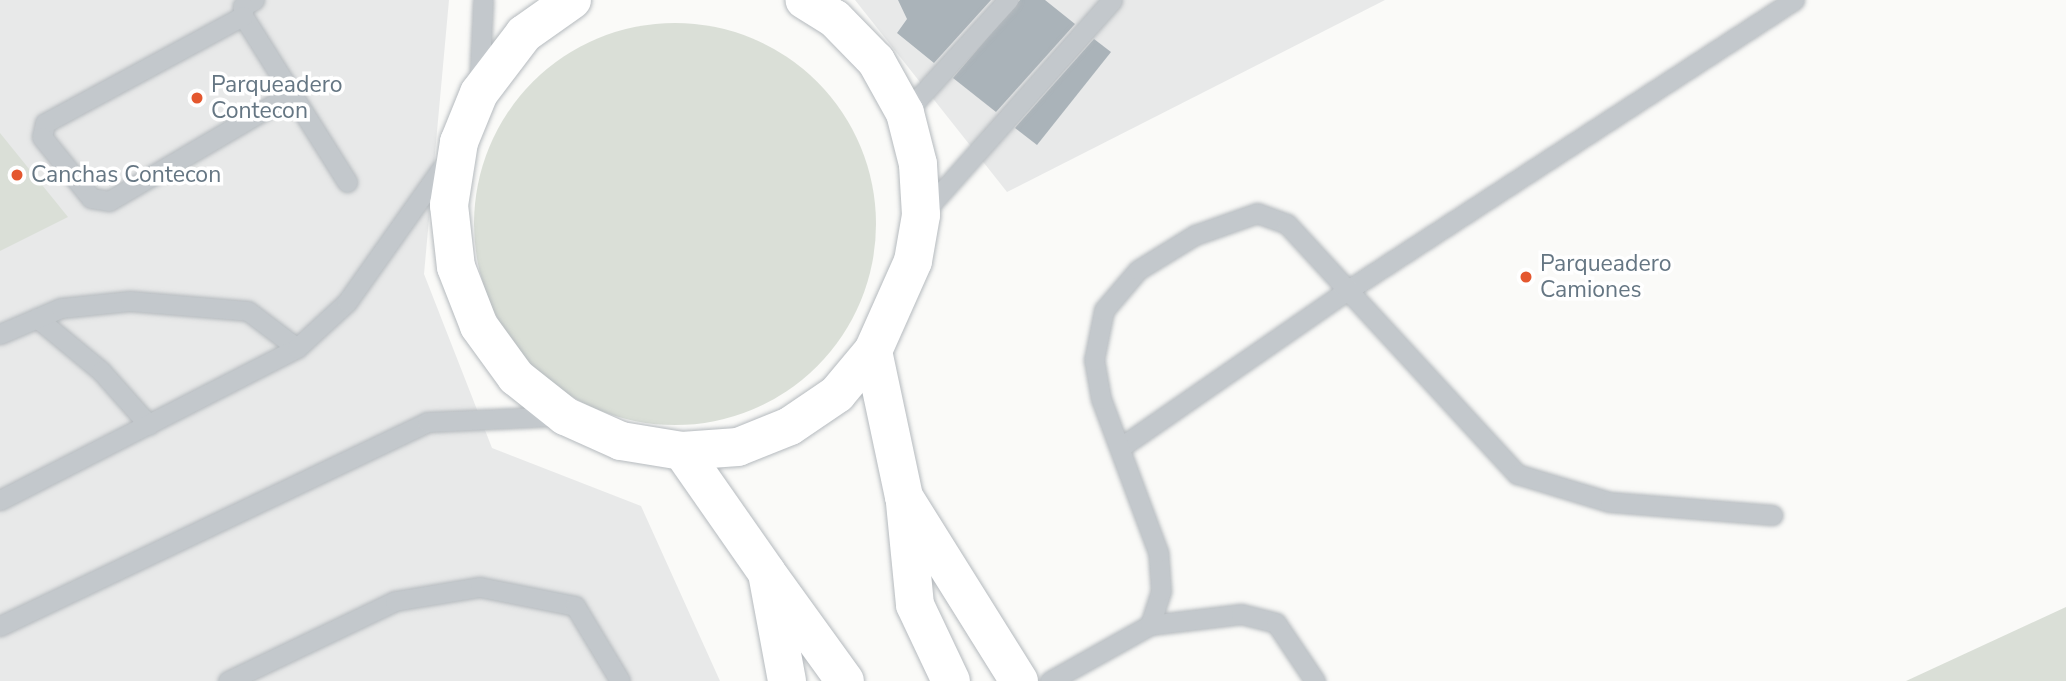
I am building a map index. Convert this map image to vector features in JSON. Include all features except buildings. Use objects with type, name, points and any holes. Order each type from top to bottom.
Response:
[{"type":"main road","points":[[572,0],[524,34],[479,93],[459,142],[449,205],[465,291],[479,326],[516,377],[565,416],[621,442],[682,451],[738,447],[790,426],[837,394],[873,351],[913,261],[921,215],[918,163],[905,113],[876,61],[835,19],[805,0]]},
{"type":"main road","points":[[873,351],[904,496],[915,605],[951,681]]},
{"type":"main road","points":[[682,451],[845,681]]},
{"type":"main road","points":[[904,496],[1018,681]]},
{"type":"main road","points":[[767,573],[788,681]]},
{"type":"lane","points":[[254,0],[243,6],[243,16],[290,95],[347,182]]},
{"type":"lane","points":[[479,93],[483,0]]},
{"type":"lane","points":[[905,113],[1008,0]]},
{"type":"lane","points":[[921,215],[1112,0]]},
{"type":"lane","points":[[1121,447],[1348,290],[1794,0]]},
{"type":"lane","points":[[243,16],[45,123],[42,137],[91,198],[109,201],[290,95]]},
{"type":"lane","points":[[0,500],[297,348],[371,271],[459,142]]},
{"type":"lane","points":[[1150,625],[1161,591],[1158,552],[1094,360],[1104,310],[1138,270],[1195,235],[1257,213],[1287,224],[1517,474],[1609,502],[1772,515]]},
{"type":"lane","points":[[0,334],[61,308],[130,301],[248,312],[297,348]]},
{"type":"lane","points":[[37,318],[101,370],[149,425]]},
{"type":"lane","points":[[0,626],[427,422],[565,416]]},
{"type":"lane","points":[[228,681],[395,601],[480,587],[575,606],[620,681]]},
{"type":"lane","points":[[1050,681],[1150,625],[1241,614],[1276,623],[1315,681]]},
{"type":"shaded area","points":[[0,0],[449,0],[424,274],[492,448],[641,506],[720,681],[0,681]]},
{"type":"shaded area","points":[[855,0],[1385,0],[1007,192]]},
{"type":"shaded area","points":[[675,23],[714,27],[752,38],[787,57],[817,82],[842,112],[861,147],[872,185],[876,224],[872,263],[861,301],[842,336],[817,366],[787,391],[752,410],[714,421],[675,425],[636,421],[598,410],[563,391],[533,366],[508,336],[489,301],[478,263],[474,224],[478,185],[489,147],[508,112],[533,82],[563,57],[598,38],[636,27]]},
{"type":"shaded area","name":"Canchas Contecon","points":[[0,133],[68,217],[0,251]]},
{"type":"shaded area","points":[[2066,607],[2066,681],[1906,681]]},
{"type":"place","name":"Parqueadero Contecon","points":[[197,98]]},
{"type":"place","name":"Canchas Contecon","points":[[17,175]]},
{"type":"place","name":"Parqueadero Camiones","points":[[1526,277]]}]
